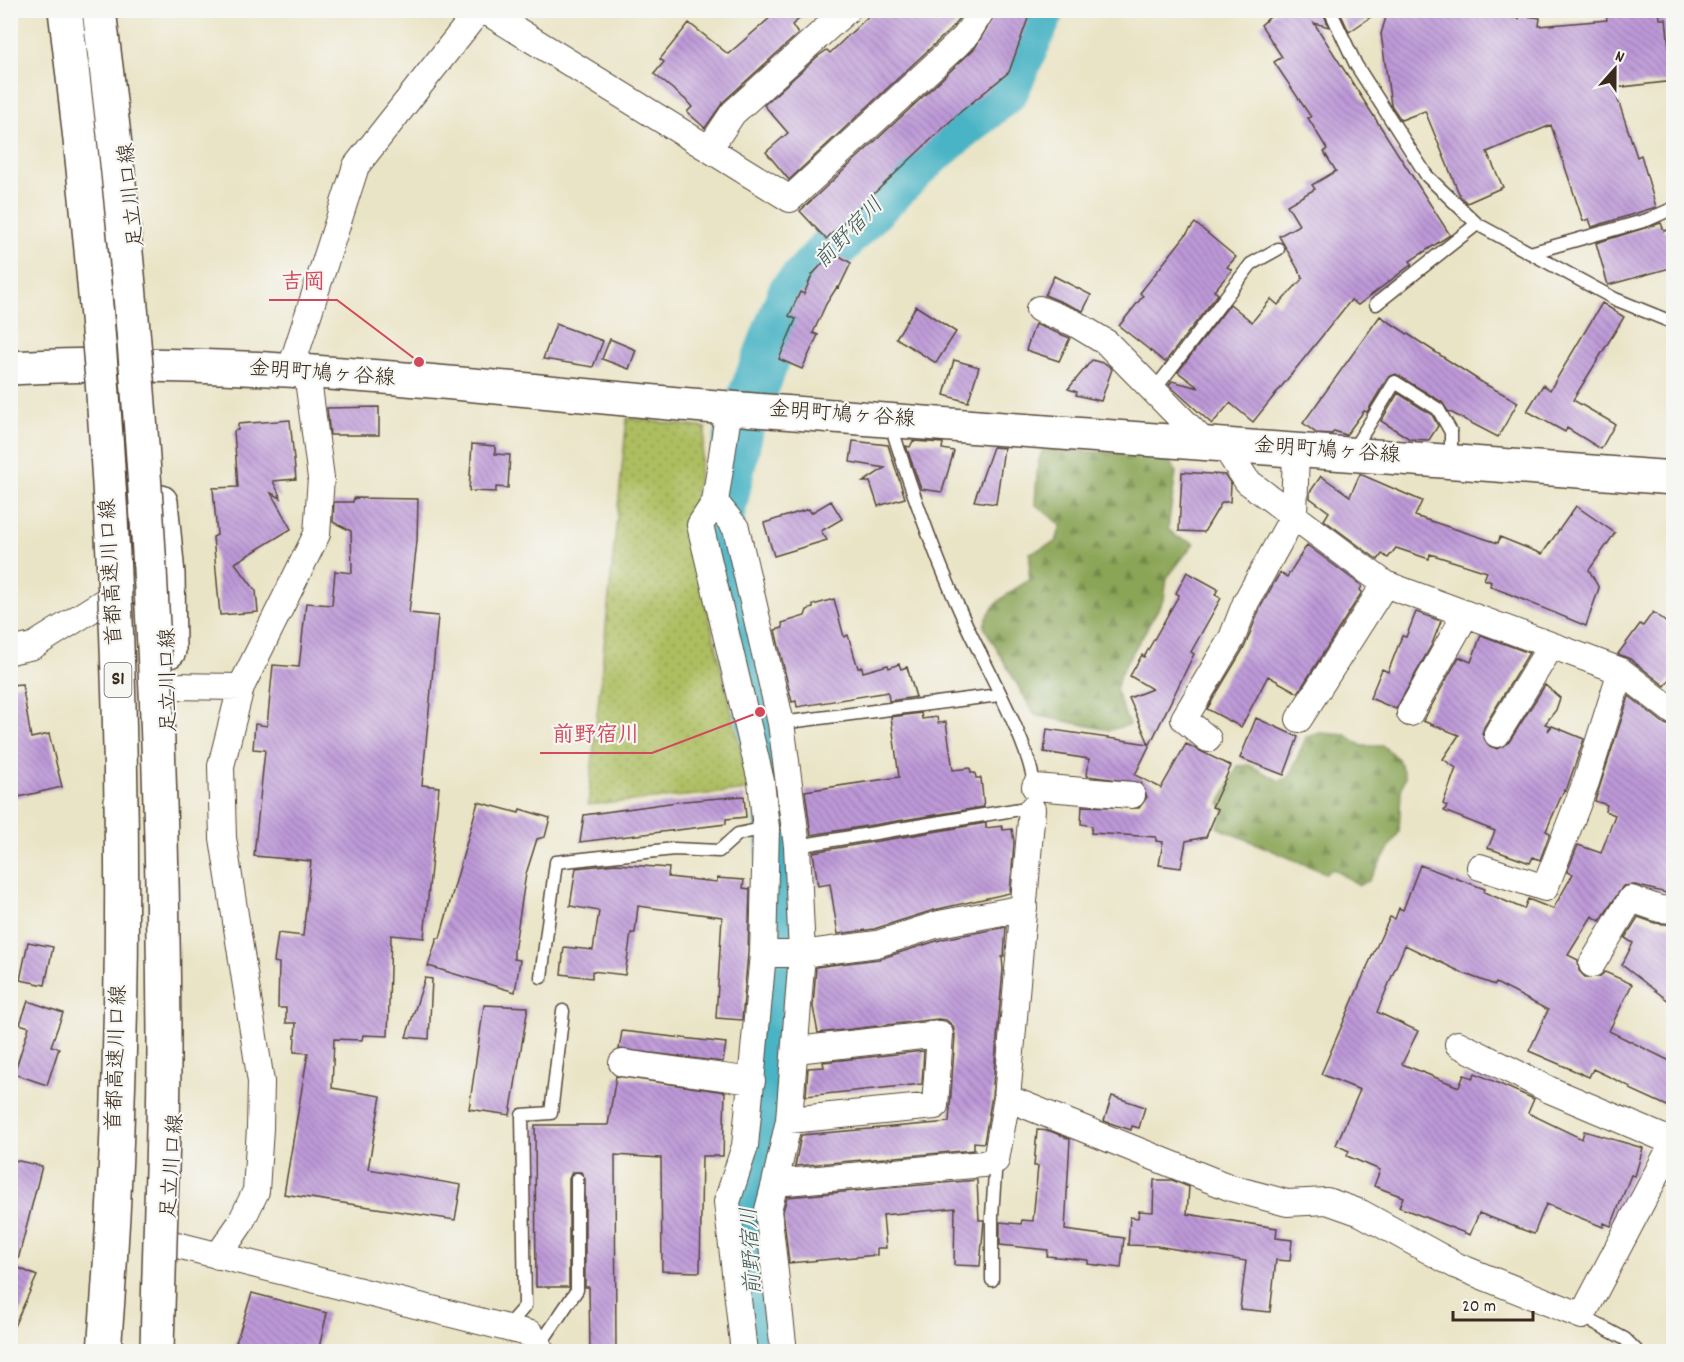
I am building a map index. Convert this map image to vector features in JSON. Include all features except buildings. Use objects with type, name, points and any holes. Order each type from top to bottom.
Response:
[{"type":"main road","points":[[55,10],[91,364],[105,601],[111,884],[100,1246],[92,1352]]},
{"type":"main road","name":"首都高速川口線","points":[[65,10],[96,292],[108,467],[119,702],[122,901],[120,1026],[111,1270],[104,1352]]},
{"type":"main road","name":"首都高速川口線","points":[[99,10],[121,206],[144,458],[157,711],[164,1051],[157,1352]]},
{"type":"main road","name":"足立川口線","points":[[111,10],[130,159],[168,574],[180,1062],[164,1352]]},
{"type":"main road","name":"金明町鳩ヶ谷線","points":[[10,368],[91,364],[299,372],[845,417],[1674,478]]},
{"type":"street","points":[[218,1256],[240,1224],[256,1191],[261,1082],[223,838],[221,766],[241,687],[318,534],[321,478],[299,372],[356,166],[482,10],[790,199],[965,37],[982,10]]},
{"type":"street","points":[[709,148],[733,113],[847,10]]},
{"type":"street","points":[[1039,309],[1074,323],[1107,343],[1214,443],[1247,481],[1385,584],[1621,671],[1674,712]]},
{"type":"street","points":[[730,408],[715,502],[700,525],[761,781],[766,828],[763,954],[746,1146],[727,1202],[744,1352]]},
{"type":"street","points":[[1208,739],[1184,719],[1232,638],[1246,602],[1294,515],[1296,450]]},
{"type":"street","points":[[715,502],[736,528],[781,723],[797,846],[802,954],[789,1120],[768,1210],[784,1350],[753,1352]]},
{"type":"street","points":[[10,651],[33,646],[105,601],[168,574]]},
{"type":"street","points":[[1299,719],[1385,584]]},
{"type":"street","points":[[1410,712],[1466,614]]},
{"type":"street","points":[[1497,734],[1551,645]]},
{"type":"street","points":[[1480,867],[1545,888],[1586,782],[1621,671]]},
{"type":"street","points":[[170,686],[241,687]]},
{"type":"street","points":[[775,1183],[983,1164],[996,1160],[1007,1098],[1033,798],[1132,795]]},
{"type":"street","points":[[1592,964],[1631,899],[1660,909],[1674,910]]},
{"type":"street","points":[[763,954],[802,954],[877,944],[939,924],[1024,908]]},
{"type":"street","points":[[789,1120],[935,1106],[940,1034],[796,1050]]},
{"type":"street","points":[[1007,1098],[1231,1188],[1287,1203],[1327,1201],[1361,1213],[1457,1266],[1582,1316],[1666,1172],[1673,1141],[1550,1090],[1458,1044]]},
{"type":"street","points":[[622,1063],[752,1081]]},
{"type":"street","points":[[169,1243],[506,1328],[535,1346]]},
{"type":"lane","points":[[1330,10],[1356,65],[1427,176],[1477,224],[1614,299],[1674,323]]},
{"type":"lane","points":[[1530,253],[1647,220],[1674,208]]},
{"type":"lane","points":[[1376,304],[1477,224]]},
{"type":"lane","points":[[1155,389],[1251,264],[1278,249]]},
{"type":"lane","points":[[1351,454],[1395,382],[1438,408],[1451,432],[1451,462]]},
{"type":"lane","points":[[797,846],[1033,798],[1016,732],[964,622],[917,509],[889,420]]},
{"type":"lane","points":[[781,723],[999,695]]},
{"type":"lane","points":[[541,977],[556,862],[674,849],[719,851],[738,834],[766,828]]},
{"type":"lane","points":[[506,1328],[525,1306],[522,1115],[551,1113],[563,1011]]},
{"type":"lane","points":[[992,1280],[992,1215],[996,1160]]},
{"type":"lane","points":[[535,1346],[577,1290],[577,1179]]},
{"type":"lane","points":[[1582,1316],[1625,1339],[1638,1352]]},
{"type":"green space","points":[[627,418],[706,428],[690,535],[750,790],[588,805]]},
{"type":"green space","points":[[1043,449],[1168,456],[1176,472],[1168,529],[1177,537],[1194,543],[1167,578],[1164,599],[1120,674],[1116,691],[1129,725],[1109,730],[1035,715],[984,627],[995,605],[1029,580],[1030,553],[1056,542],[1061,525],[1035,504],[1038,463]]},
{"type":"green space","points":[[1320,733],[1346,735],[1362,746],[1383,746],[1398,759],[1405,776],[1401,791],[1399,832],[1369,881],[1359,885],[1334,869],[1325,873],[1217,827],[1225,811],[1220,804],[1238,766],[1249,765],[1280,781],[1289,777],[1306,737]]},
{"type":"waterway","name":"前野宿川","points":[[759,1352],[748,1205],[766,1132],[775,1063],[782,965],[779,807],[719,523],[741,424],[791,294],[852,227],[925,156],[1005,90],[1041,10]]},
{"type":"place","name":"吉岡","points":[[419,362]]},
{"type":"place","name":"前野宿川","points":[[760,712]]}]
